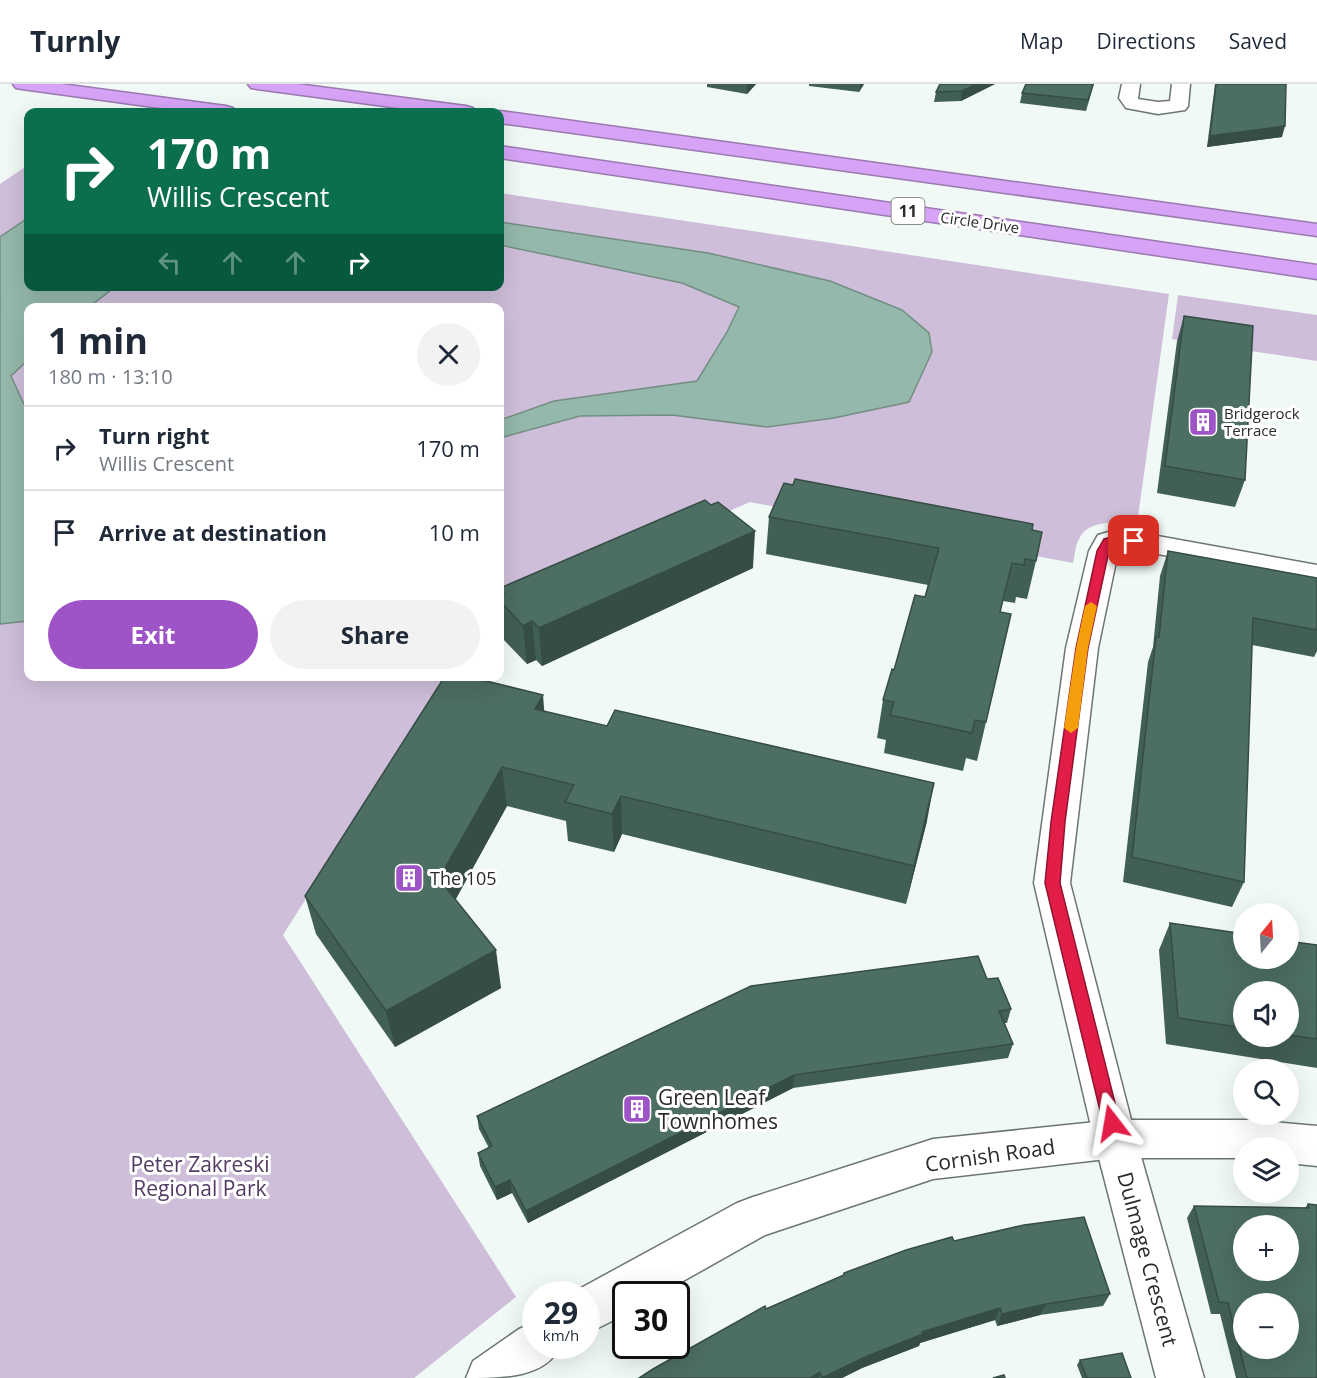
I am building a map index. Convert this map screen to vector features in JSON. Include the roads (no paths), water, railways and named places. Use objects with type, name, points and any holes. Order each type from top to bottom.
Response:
[{"type":"highway","points":[[22,84],[195,108]]},
{"type":"highway","points":[[257,84],[436,108]]},
{"type":"highway","points":[[0,85],[172,105]]},
{"type":"highway","name":"11","points":[[504,118],[1317,230]]},
{"type":"highway","name":"Circle Drive","points":[[504,153],[1317,272]]},
{"type":"street","points":[[1131,84],[1128,98],[1132,104],[1158,108],[1179,106],[1180,84]]},
{"type":"street","name":"Dulmage Crescent","points":[[1180,1378],[1115,1139],[1052,883],[1082,648],[1103,551],[1108,541],[1119,538],[1317,574]]},
{"type":"street","name":"Cornish Road","points":[[600,1303],[753,1218],[933,1159],[1115,1139],[1250,1139],[1317,1146]]},
{"type":"street","points":[[490,1378],[522,1356]]},
{"type":"place","name":"Bridgerock Terrace","points":[[1203,422]]},
{"type":"place","name":"The 105","points":[[409,878]]},
{"type":"place","name":"Green Leaf Townhomes","points":[[637,1109]]},
{"type":"park label","name":"Peter Zakreski Regional Park","points":[[200,1176]]}]
